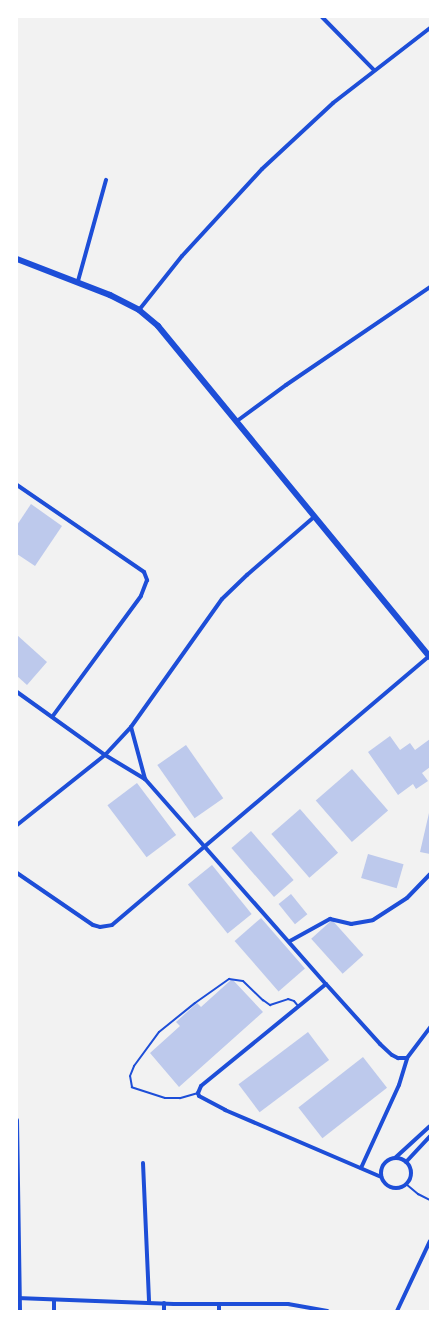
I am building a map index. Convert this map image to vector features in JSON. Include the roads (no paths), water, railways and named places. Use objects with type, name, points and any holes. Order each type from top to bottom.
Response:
[{"type":"main road","points":[[17,259],[78,281],[139,310],[172,340],[314,517],[429,656]]},
{"type":"street","points":[[322,17],[374,70]]},
{"type":"street","points":[[139,310],[182,256],[262,169],[333,103],[430,28]]},
{"type":"street","points":[[78,281],[106,180]]},
{"type":"street","points":[[237,421],[286,385],[430,287]]},
{"type":"street","points":[[17,485],[140,569],[146,575],[147,580],[141,596],[52,717]]},
{"type":"street","points":[[17,825],[105,755],[131,727],[222,599],[247,575],[314,517]]},
{"type":"street","points":[[17,872],[93,925],[105,927],[112,925],[429,656]]},
{"type":"street","points":[[17,692],[105,755],[146,779],[204,848],[392,1055],[402,1060],[407,1058]]},
{"type":"street","points":[[131,727],[146,779]]},
{"type":"street","points":[[290,941],[330,919],[351,924],[373,920],[408,898],[430,874]]},
{"type":"street","points":[[326,984],[201,1086],[198,1093],[204,1100],[225,1110],[381,1177],[385,1184],[392,1188],[400,1188],[406,1184],[411,1175],[410,1168],[406,1162],[395,1158]]},
{"type":"street","points":[[361,1168],[399,1085],[407,1058],[418,1046],[430,1026]]},
{"type":"street","points":[[17,1120],[18,1298],[20,1311]]},
{"type":"street","points":[[381,1177],[384,1164],[395,1158],[430,1126]]},
{"type":"street","points":[[406,1162],[430,1136]]},
{"type":"street","points":[[143,1163],[149,1303]]},
{"type":"street","points":[[397,1311],[430,1241]]},
{"type":"street","points":[[18,1298],[149,1303],[288,1304],[327,1311]]},
{"type":"street","points":[[54,1300],[54,1311]]},
{"type":"street","points":[[164,1303],[164,1311]]},
{"type":"street","points":[[219,1304],[219,1311]]},
{"type":"lane","points":[[198,1093],[180,1098],[165,1098],[132,1087],[130,1076],[134,1066],[159,1032],[195,1003],[229,979],[243,981],[270,1005],[288,999],[294,1001],[298,1006]]},
{"type":"lane","points":[[406,1184],[418,1194],[430,1200]]}]
